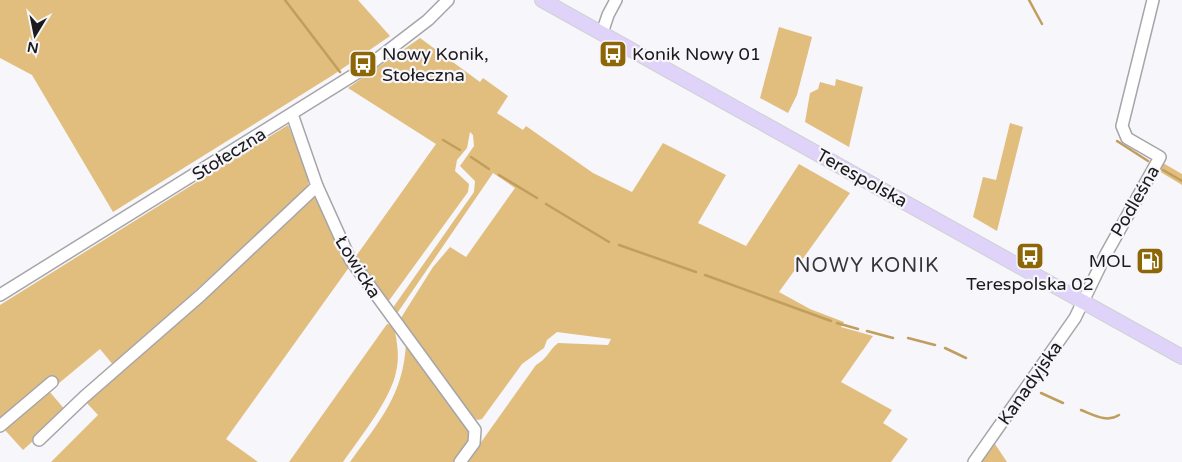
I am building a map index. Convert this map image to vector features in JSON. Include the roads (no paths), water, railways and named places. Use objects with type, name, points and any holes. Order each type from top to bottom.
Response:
[{"type":"main road","name":"Terespolska","points":[[542,0],[1182,357]]},
{"type":"street","name":"Stołeczna","points":[[0,296],[377,60],[428,20],[448,0]]},
{"type":"street","points":[[602,34],[608,14],[616,0]]},
{"type":"street","name":"Podleśna","points":[[1083,301],[1105,256],[1160,157],[1127,138],[1122,126],[1153,0]]},
{"type":"street","name":"Łowicka","points":[[292,114],[317,186],[350,259],[402,333],[457,402],[475,430],[476,437],[474,443],[460,462]]},
{"type":"street","points":[[40,440],[84,397],[201,295],[317,186]]},
{"type":"street","name":"Kanadyjska","points":[[974,462],[1062,338],[1083,301]]},
{"type":"street","points":[[0,426],[52,382]]},
{"type":"waterway","points":[[285,0],[340,72]]},
{"type":"waterway","points":[[1029,0],[1042,24]]},
{"type":"waterway","points":[[443,140],[460,150]]},
{"type":"waterway","points":[[1117,141],[1148,161]]},
{"type":"waterway","points":[[471,157],[489,169]]},
{"type":"waterway","points":[[1163,170],[1182,181]]},
{"type":"waterway","points":[[499,175],[537,198]]},
{"type":"waterway","points":[[546,204],[609,242]]},
{"type":"waterway","points":[[619,245],[696,272]]},
{"type":"waterway","points":[[705,275],[831,321]]},
{"type":"waterway","points":[[837,323],[858,329]]},
{"type":"waterway","points":[[867,331],[893,338]]},
{"type":"waterway","points":[[908,338],[935,345]]},
{"type":"waterway","points":[[945,348],[966,358]]},
{"type":"waterway","points":[[1041,393],[1063,403]]},
{"type":"waterway","points":[[1081,410],[1105,418],[1119,415]]},
{"type":"place","name":"Konik Nowy 01","points":[[613,54]]},
{"type":"place","name":"Nowy Konik, Stołeczna","points":[[363,64]]},
{"type":"place","name":"Terespolska 02","points":[[1030,256]]},
{"type":"place","name":"MOL","points":[[1150,261]]},
{"type":"district","name":"NOWY KONIK","points":[[867,265]]}]
